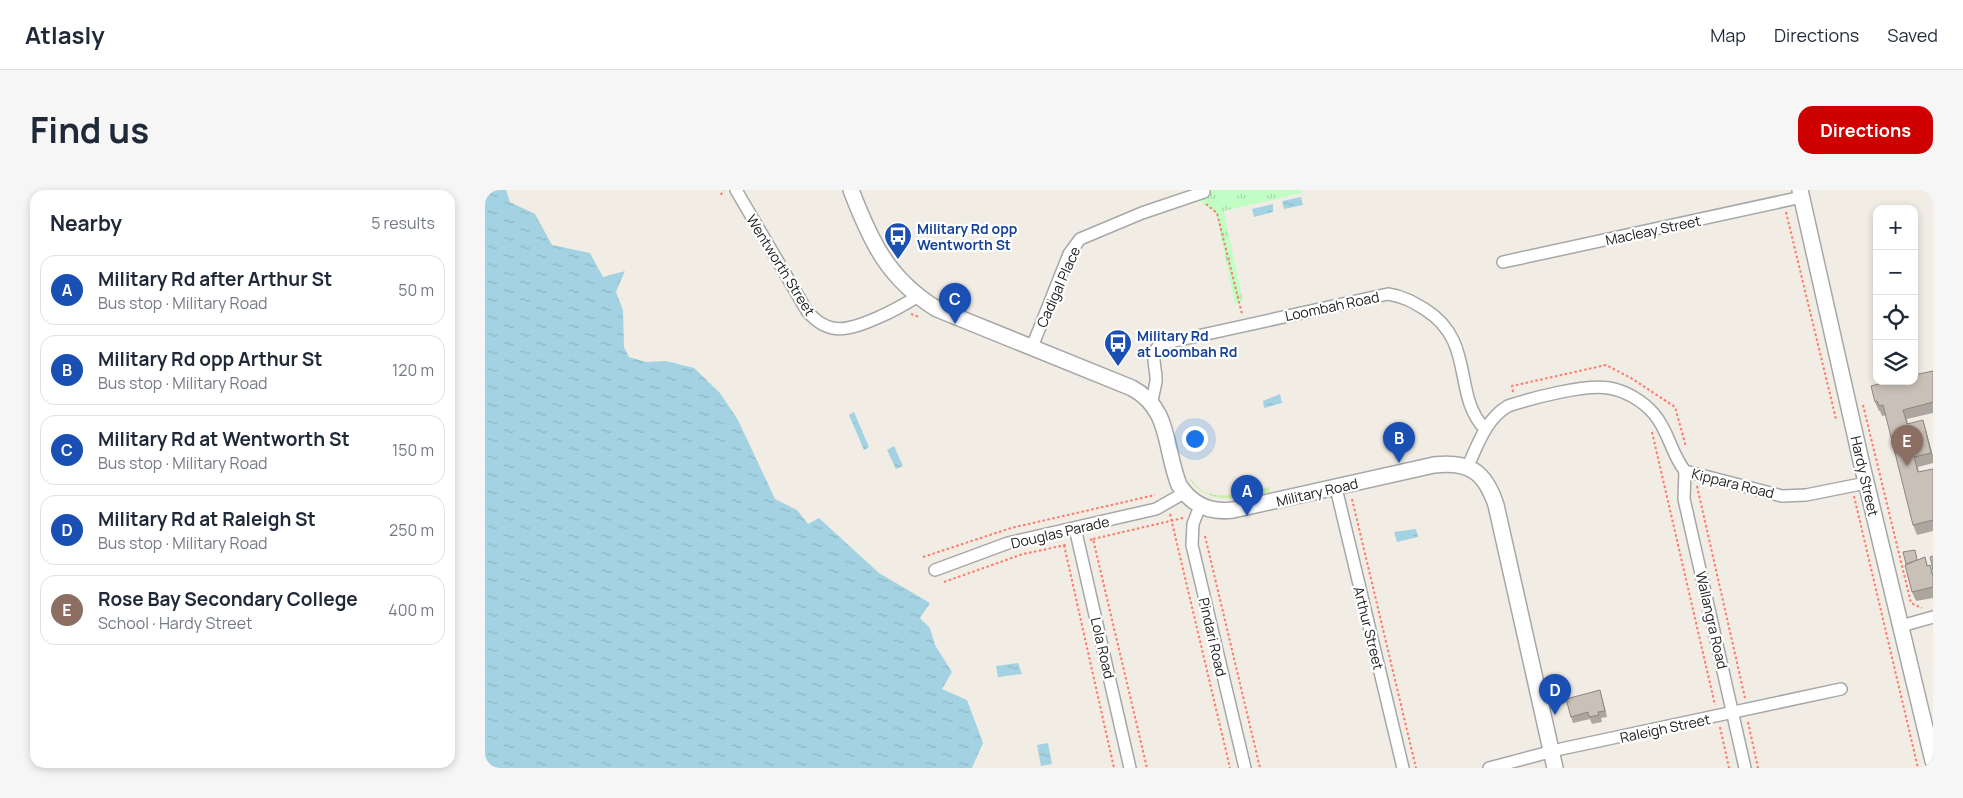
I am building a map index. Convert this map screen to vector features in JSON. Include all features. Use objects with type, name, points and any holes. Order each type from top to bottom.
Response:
[{"type":"street","name":"Wentworth Street","points":[[735,190],[807,311],[823,325],[834,329],[852,328],[902,307],[918,296]]},
{"type":"street","points":[[851,190],[875,246],[885,263],[901,283],[918,296],[937,309],[1132,388],[1152,401]]},
{"type":"street","name":"Cadigal Place","points":[[1032,347],[1069,254],[1080,239],[1142,213],[1203,192]]},
{"type":"street","name":"Macleay Street","points":[[1503,262],[1801,194]]},
{"type":"street","name":"Hardy Street","points":[[1801,194],[1866,483],[1933,761]]},
{"type":"street","name":"Loombah Road","points":[[1152,401],[1156,380],[1153,357],[1157,347],[1167,342],[1388,294],[1403,296],[1431,313],[1443,324],[1454,340],[1472,409],[1485,428]]},
{"type":"street","name":"Kippara Road","points":[[1468,466],[1485,428],[1500,411],[1508,406],[1576,390],[1608,388],[1630,394],[1654,414],[1667,432],[1676,460],[1685,471],[1782,496],[1806,495],[1866,483]]},
{"type":"street","name":"Military Road","points":[[1152,401],[1161,420],[1175,476],[1184,493],[1200,506],[1219,512],[1336,488],[1434,464],[1468,466]]},
{"type":"street","points":[[1468,466],[1483,479],[1491,490],[1496,506],[1555,768]]},
{"type":"street","name":"Wallangra Road","points":[[1685,471],[1684,499],[1745,768]]},
{"type":"street","name":"Arthur Street","points":[[1336,488],[1403,768]]},
{"type":"street","name":"Douglas Parade","points":[[935,570],[1008,543],[1155,509],[1184,493]]},
{"type":"street","name":"Pindari Road","points":[[1200,506],[1193,524],[1192,545],[1245,768]]},
{"type":"street","name":"Lola Road","points":[[1075,528],[1130,768]]},
{"type":"street","points":[[1901,626],[1933,617]]},
{"type":"street","name":"Raleigh Street","points":[[1489,768],[1841,690]]},
{"type":"path","points":[[721,195],[723,190]]},
{"type":"path","points":[[1206,204],[1217,213],[1245,324]]},
{"type":"path","points":[[908,313],[919,316]]},
{"type":"path","points":[[1512,386],[1514,394]]},
{"type":"path","points":[[1650,426],[1729,768]]},
{"type":"path","points":[[1352,499],[1416,768]]},
{"type":"path","points":[[1169,512],[1230,768]]},
{"type":"path","points":[[944,582],[1023,554],[1183,518]]},
{"type":"path","points":[[1204,531],[1260,768]]},
{"type":"path","points":[[1093,539],[1147,768]]},
{"type":"path","points":[[1064,545],[1114,768]]},
{"type":"green space","points":[[1206,190],[1302,190],[1302,193],[1224,211],[1243,302],[1235,304],[1216,213],[1203,204],[1201,200],[1207,197]]},
{"type":"green space","points":[[1269,487],[1270,489],[1269,492],[1248,497],[1216,497],[1198,488],[1216,495],[1237,494]]},
{"type":"water","points":[[485,190],[506,190],[510,202],[535,214],[552,245],[590,253],[603,277],[625,271],[616,292],[623,310],[624,347],[629,357],[646,362],[666,361],[694,368],[720,393],[738,420],[775,499],[797,510],[808,524],[819,518],[879,573],[930,603],[920,618],[930,628],[935,645],[952,672],[942,689],[967,700],[983,743],[972,768],[485,768]]},
{"type":"water","points":[[1301,197],[1303,205],[1284,209],[1282,201]]},
{"type":"water","points":[[1273,204],[1273,212],[1254,217],[1252,209]]},
{"type":"water","points":[[1280,394],[1282,403],[1264,408],[1263,401]]},
{"type":"water","points":[[854,412],[869,447],[864,450],[849,415]]},
{"type":"water","points":[[894,446],[903,466],[896,469],[887,450]]},
{"type":"water","points":[[1416,529],[1418,537],[1397,542],[1394,532]]},
{"type":"water","points":[[1018,663],[1022,674],[998,677],[996,666]]},
{"type":"water","points":[[1048,743],[1052,764],[1041,766],[1037,745]]},
{"type":"building","points":[[1933,371],[1933,402],[1903,410],[1907,424],[1923,420],[1931,453],[1914,457],[1918,472],[1933,469],[1933,520],[1913,525],[1883,405],[1879,406],[1877,401],[1875,402],[1871,386],[1918,385],[1918,374]]},
{"type":"building","points":[[1915,550],[1917,560],[1906,564],[1903,552]]},
{"type":"building","points":[[1933,556],[1933,570],[1930,557]]},
{"type":"building","points":[[1925,557],[1927,566],[1930,565],[1933,587],[1912,592],[1905,565]]},
{"type":"building","points":[[1600,690],[1605,711],[1598,712],[1599,715],[1589,717],[1588,712],[1571,717],[1566,699]]},
{"type":"place","name":"Military Rd opp Wentworth St","points":[[898,260]]},
{"type":"place","name":"Military Rd at Wentworth St","points":[[955,324]]},
{"type":"place","name":"Military Rd at Loombah Rd","points":[[1118,367]]},
{"type":"place","name":"Military Rd opp Arthur St","points":[[1399,463]]},
{"type":"place","name":"Rose Bay Secondary College","points":[[1907,466]]},
{"type":"place","name":"Military Rd after Arthur St","points":[[1247,516]]},
{"type":"place","name":"Military Rd at Raleigh St","points":[[1555,715]]}]
